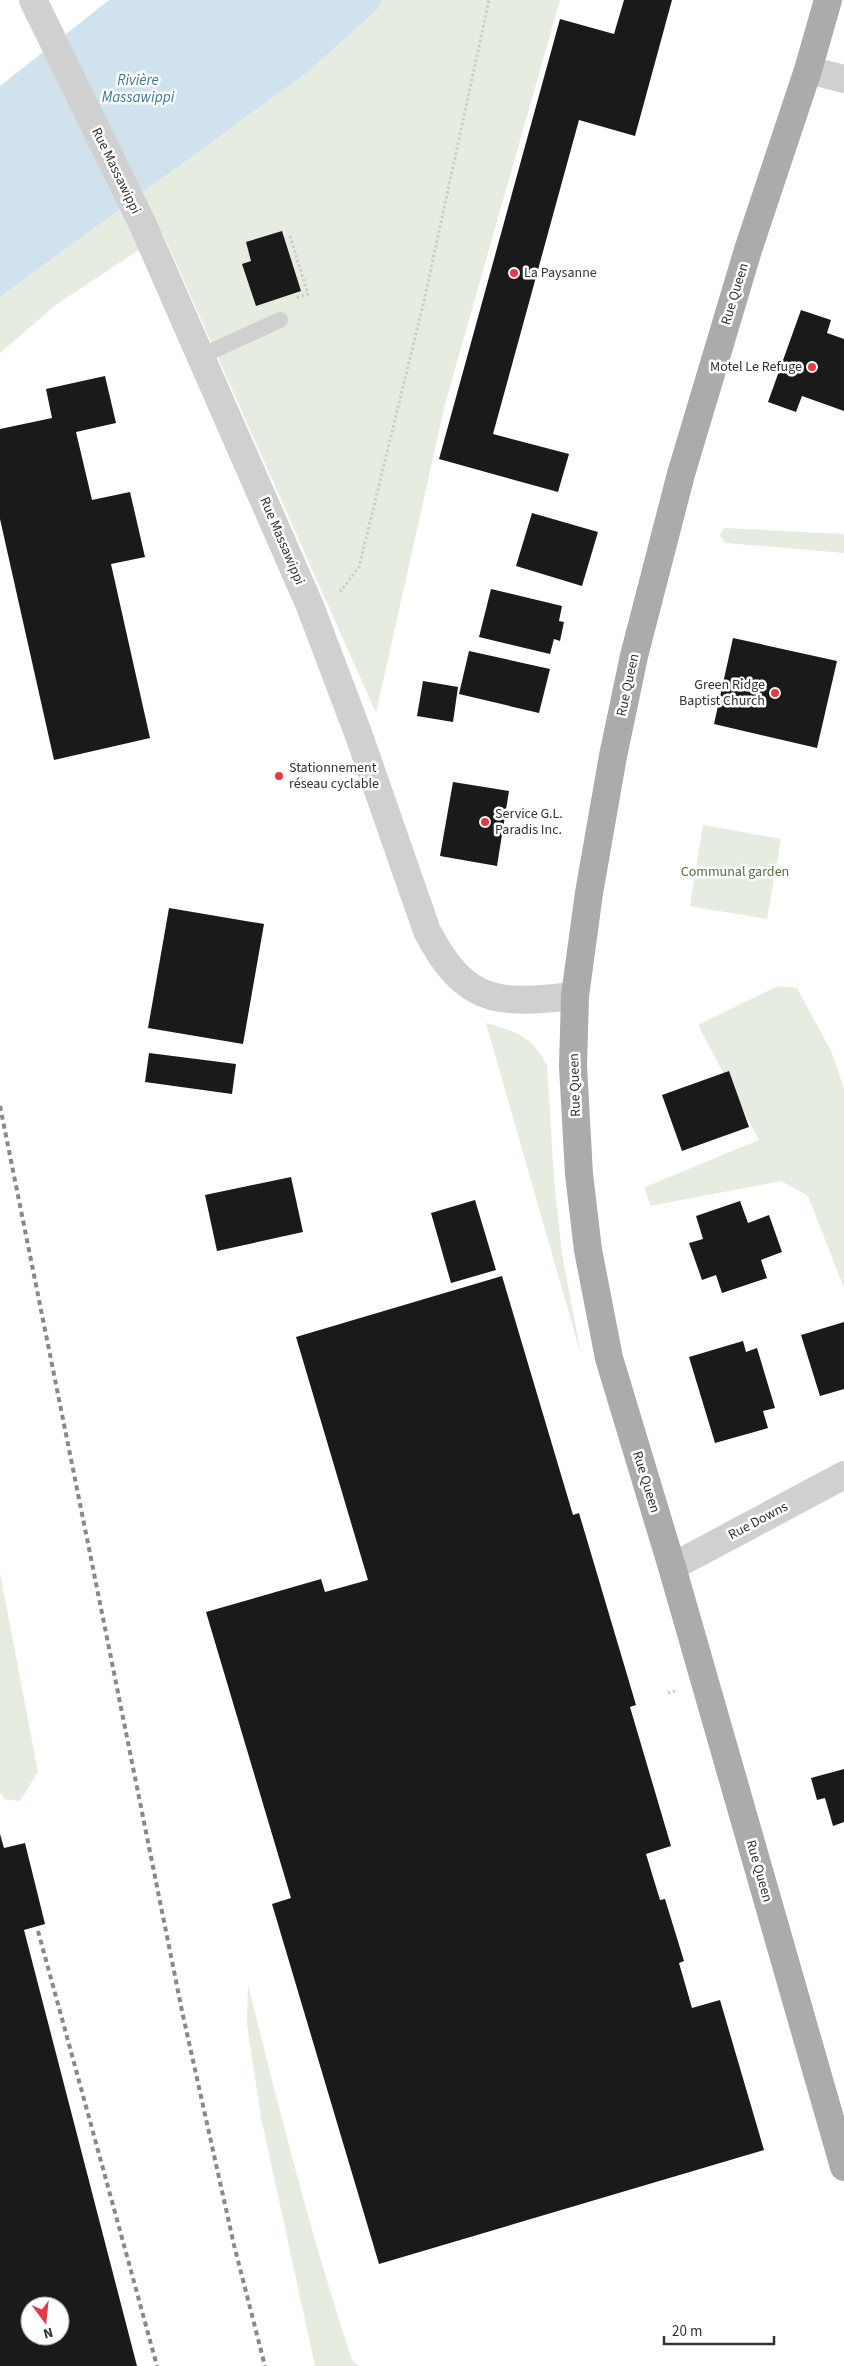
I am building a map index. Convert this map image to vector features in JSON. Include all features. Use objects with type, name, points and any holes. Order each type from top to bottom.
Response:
[{"type":"main road","name":"Rue Queen","points":[[828,0],[808,70],[748,250],[717,352],[681,474],[651,590],[613,756],[589,892],[575,996],[573,1066],[579,1174],[588,1250],[608,1358],[672,1567],[844,2167]]},
{"type":"street","name":"Rue Massawippi","points":[[32,0],[143,225],[310,606],[358,733],[427,931],[437,950],[468,986],[496,998],[504,1000],[534,1000],[575,996]]},
{"type":"street","points":[[808,70],[844,80]]},
{"type":"street","name":"Rue Downs","points":[[672,1567],[844,1475]]},
{"type":"lane","points":[[201,356],[280,320]]},
{"type":"path","points":[[359,567],[418,327],[489,0]]},
{"type":"path","points":[[290,236],[308,294],[291,300]]},
{"type":"green space","points":[[382,0],[560,0],[445,404],[376,713],[163,234],[57,304],[0,353],[0,297],[309,71],[378,9]]},
{"type":"green space","points":[[724,528],[844,534],[844,553],[725,543],[720,535]]},
{"type":"green space","name":"Communal garden","points":[[703,825],[781,839],[767,919],[690,906]]},
{"type":"green space","points":[[778,986],[797,988],[831,1051],[844,1088],[844,1288],[808,1196],[781,1181],[650,1206],[645,1187],[759,1140],[698,1025]]},
{"type":"green space","points":[[486,1023],[522,1036],[535,1047],[547,1065],[554,1180],[562,1254],[581,1355]]},
{"type":"green space","points":[[0,1573],[38,1772],[20,1801],[5,1799],[0,1793]]},
{"type":"green space","points":[[248,1984],[309,2220],[352,2360],[359,2366],[315,2366],[261,2117],[247,2025]]},
{"type":"water","name":"Rivière Massawippi","points":[[109,0],[382,0],[378,9],[309,71],[0,297],[0,86]]},
{"type":"building","name":"La Paysanne","points":[[624,0],[672,0],[635,136],[579,120],[493,434],[569,454],[558,492],[439,459],[560,19],[614,34]]},
{"type":"building","points":[[282,231],[301,291],[256,306],[242,264],[251,261],[246,242]]},
{"type":"building","name":"Motel Le Refuge","points":[[801,310],[831,320],[827,333],[844,339],[844,411],[802,396],[796,412],[768,402]]},
{"type":"building","points":[[105,376],[116,423],[76,432],[92,500],[130,492],[145,557],[111,564],[150,738],[54,760],[0,519],[0,429],[52,418],[46,389]]},
{"type":"building","points":[[532,513],[598,532],[582,586],[516,566]]},
{"type":"building","points":[[491,589],[562,606],[559,621],[564,622],[560,641],[554,639],[550,654],[479,637]]},
{"type":"building","name":"Green Ridge Baptist Church","points":[[733,638],[837,661],[817,748],[714,724]]},
{"type":"building","points":[[469,651],[550,669],[539,713],[459,694]]},
{"type":"building","points":[[423,681],[458,687],[453,722],[417,716]]},
{"type":"building","points":[[453,782],[509,791],[497,866],[440,856]]},
{"type":"building","points":[[169,908],[264,924],[243,1044],[148,1028]]},
{"type":"building","points":[[149,1053],[236,1064],[232,1094],[145,1082]]},
{"type":"building","points":[[729,1071],[749,1127],[682,1151],[662,1095]]},
{"type":"building","points":[[291,1177],[303,1232],[217,1251],[205,1195]]},
{"type":"building","points":[[475,1200],[496,1270],[451,1283],[431,1213]]},
{"type":"building","points":[[740,1201],[748,1223],[769,1215],[782,1252],[761,1260],[767,1278],[722,1293],[716,1275],[702,1280],[689,1243],[703,1239],[696,1216]]},
{"type":"building","points":[[502,1276],[573,1515],[579,1513],[636,1705],[630,1707],[671,1846],[646,1854],[660,1900],[665,1899],[684,1961],[679,1963],[692,2008],[720,2000],[764,2150],[379,2264],[272,1904],[291,1898],[206,1612],[321,1579],[325,1592],[368,1580],[296,1337]]},
{"type":"building","points":[[844,1322],[844,1389],[820,1396],[801,1335]]},
{"type":"building","points":[[743,1341],[746,1352],[757,1348],[775,1408],[763,1411],[768,1428],[715,1443],[689,1357]]},
{"type":"building","points":[[844,1769],[844,1822],[833,1826],[825,1798],[817,1800],[811,1778]]},
{"type":"building","points":[[0,1834],[4,1848],[25,1843],[45,1924],[24,1930],[137,2366],[0,2366]]},
{"type":"railway","points":[[0,1106],[182,2011],[234,2245],[265,2366]]},
{"type":"railway","points":[[38,1931],[157,2366]]},
{"type":"place","name":"La Paysanne","points":[[514,273]]},
{"type":"place","name":"Motel Le Refuge","points":[[812,367]]},
{"type":"place","name":"Green Ridge Baptist Church","points":[[775,693]]},
{"type":"place","name":"Stationnement réseau cyclable","points":[[279,776]]},
{"type":"place","name":"Service G.L. Paradis Inc.","points":[[485,822]]}]
